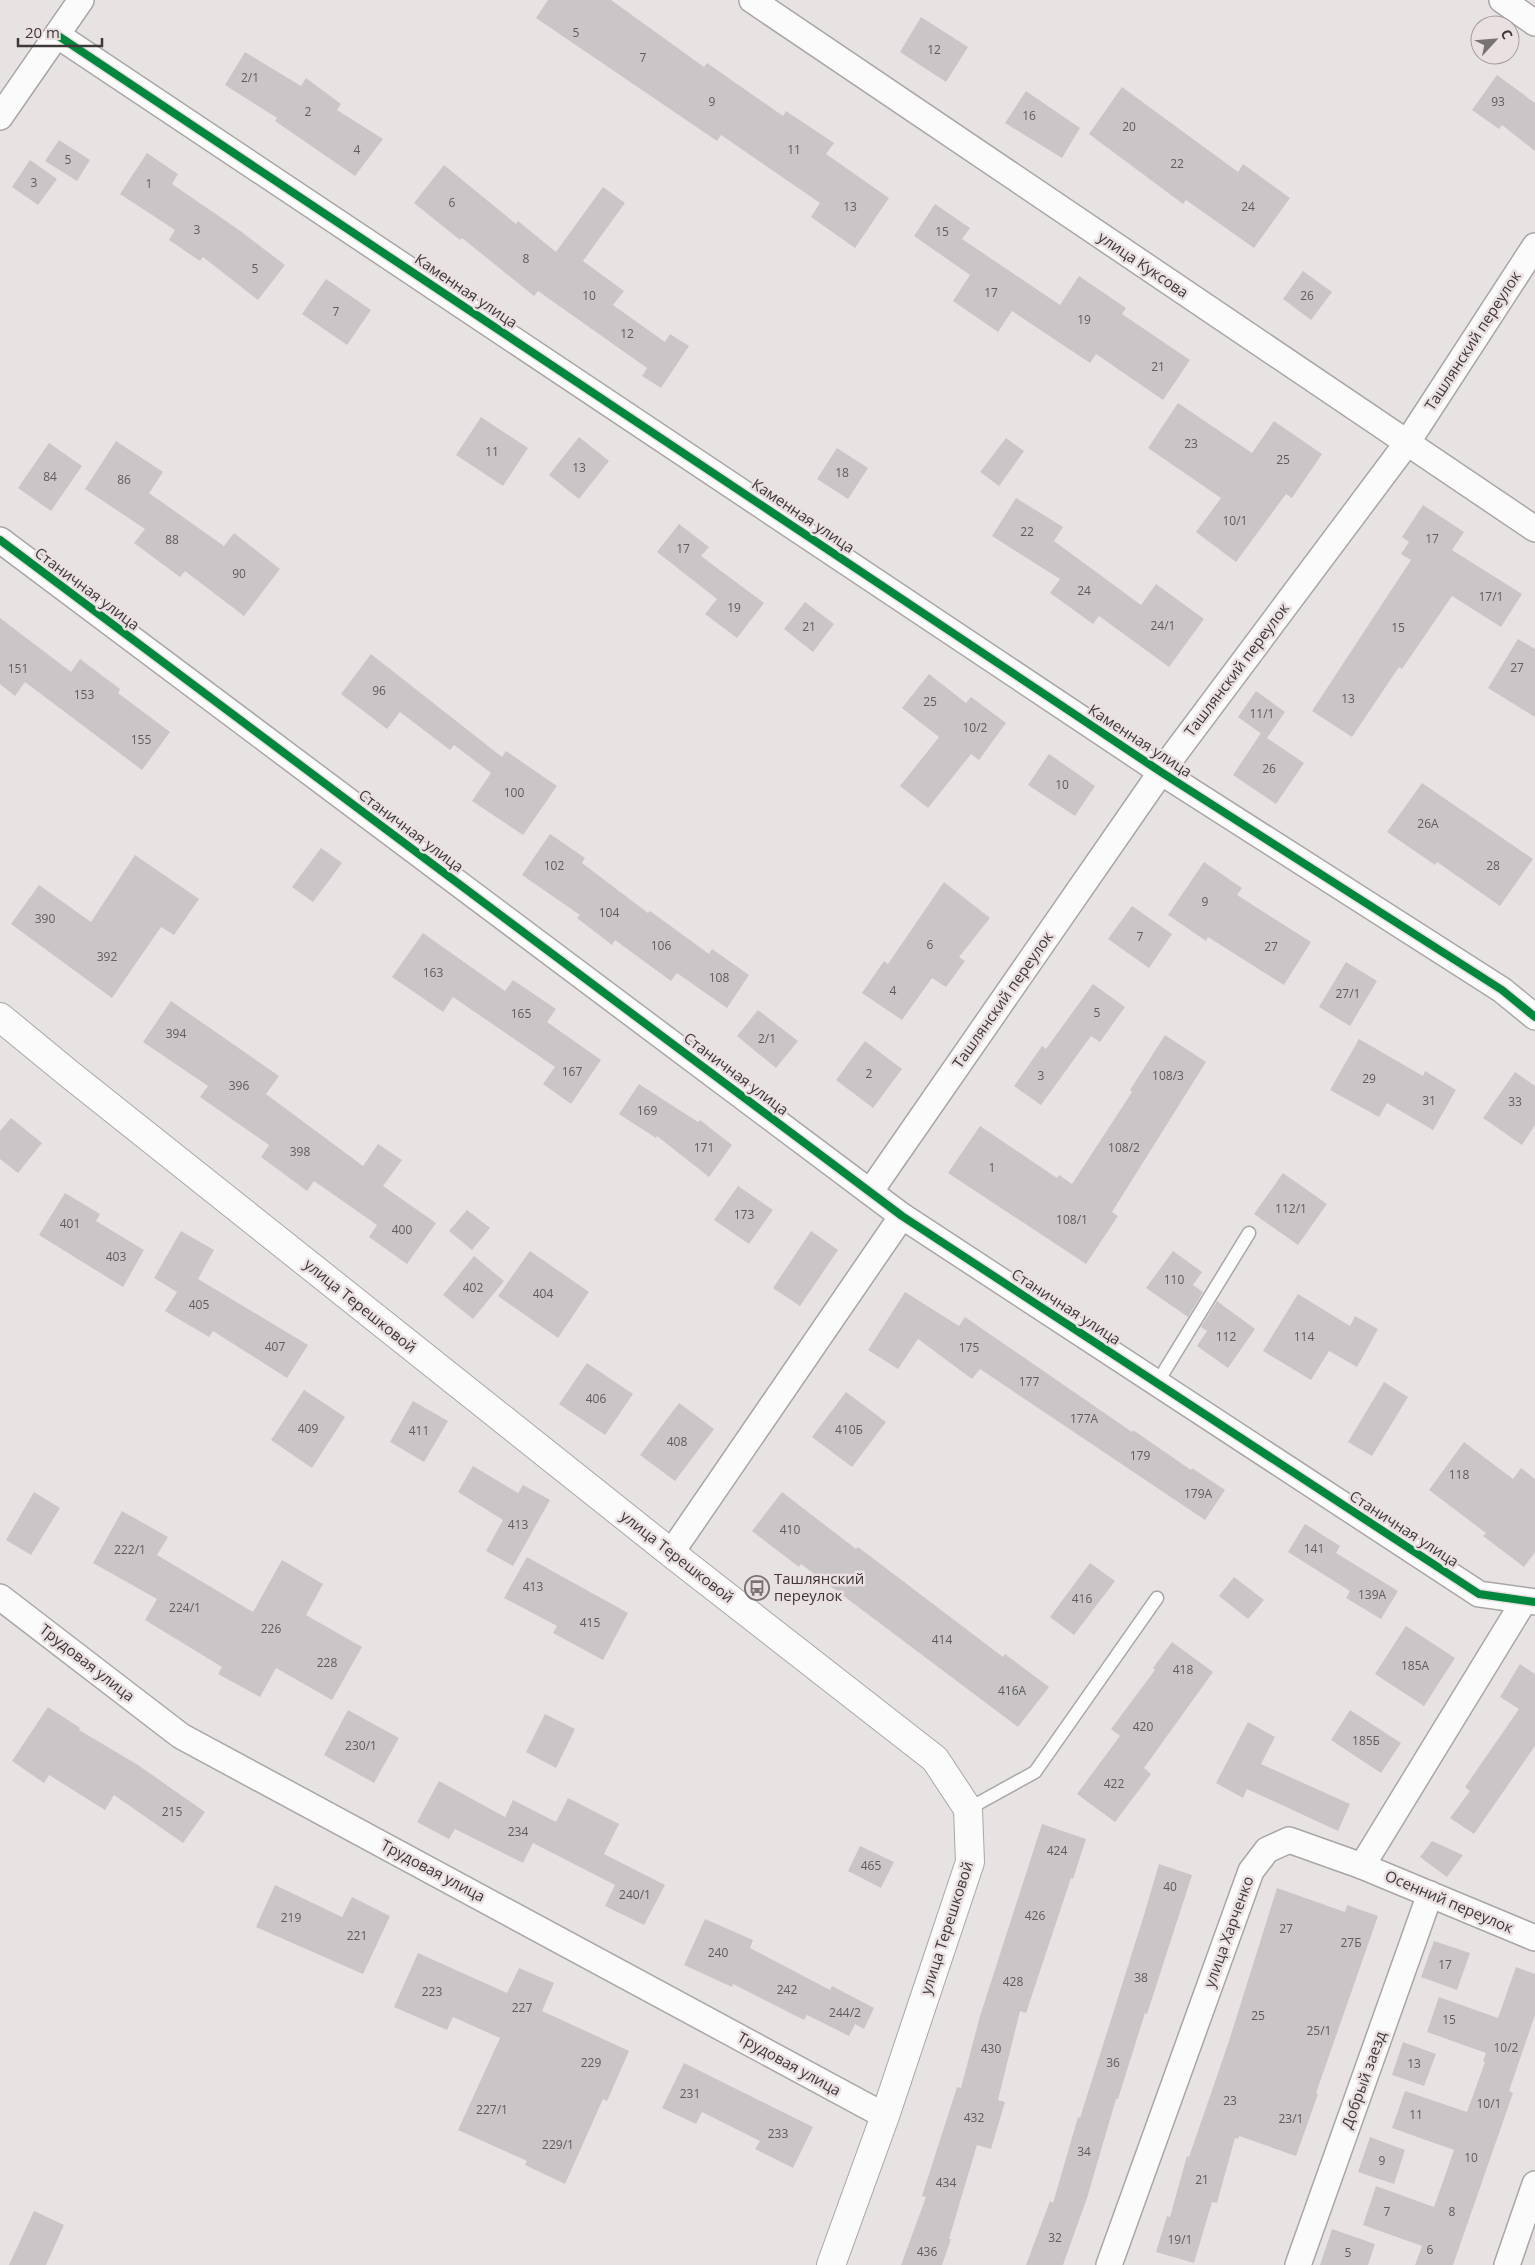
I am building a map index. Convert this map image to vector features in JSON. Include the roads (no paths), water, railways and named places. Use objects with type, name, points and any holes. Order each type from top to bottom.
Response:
[{"type":"street","points":[[0,117],[58,35],[80,0]]},
{"type":"street","name":"улица Куксова","points":[[752,0],[1535,529]]},
{"type":"street","points":[[1502,0],[1535,23]]},
{"type":"street","name":"Каменная улица","points":[[58,35],[1161,772],[1502,990],[1535,1016]]},
{"type":"street","name":"Ташлянский переулок","points":[[870,1192],[1161,772],[1407,443],[1535,246]]},
{"type":"street","name":"Станичная улица","points":[[0,540],[902,1216],[1480,1594],[1530,1602]]},
{"type":"street","name":"улица Терешковой","points":[[0,1017],[671,1553],[935,1759],[968,1809],[970,1862],[885,2116],[831,2265]]},
{"type":"street","points":[[671,1553],[902,1216]]},
{"type":"street","name":"Трудовая улица","points":[[0,1597],[181,1736],[885,2116]]},
{"type":"street","points":[[1362,1866],[1530,1602]]},
{"type":"street","name":"улица Харченко","points":[[1109,2265],[1251,1871],[1267,1850],[1289,1840],[1362,1866]]},
{"type":"street","name":"Осенний переулок","points":[[1362,1866],[1535,1938]]},
{"type":"street","name":"Добрый заезд","points":[[1298,2265],[1430,1894]]},
{"type":"street","points":[[1507,2265],[1535,2184]]},
{"type":"lane","points":[[1157,1383],[1249,1233]]},
{"type":"lane","points":[[968,1809],[1036,1772],[1156,1598]]},
{"type":"place","name":"Ташлянский переулок","points":[[757,1588]]}]
